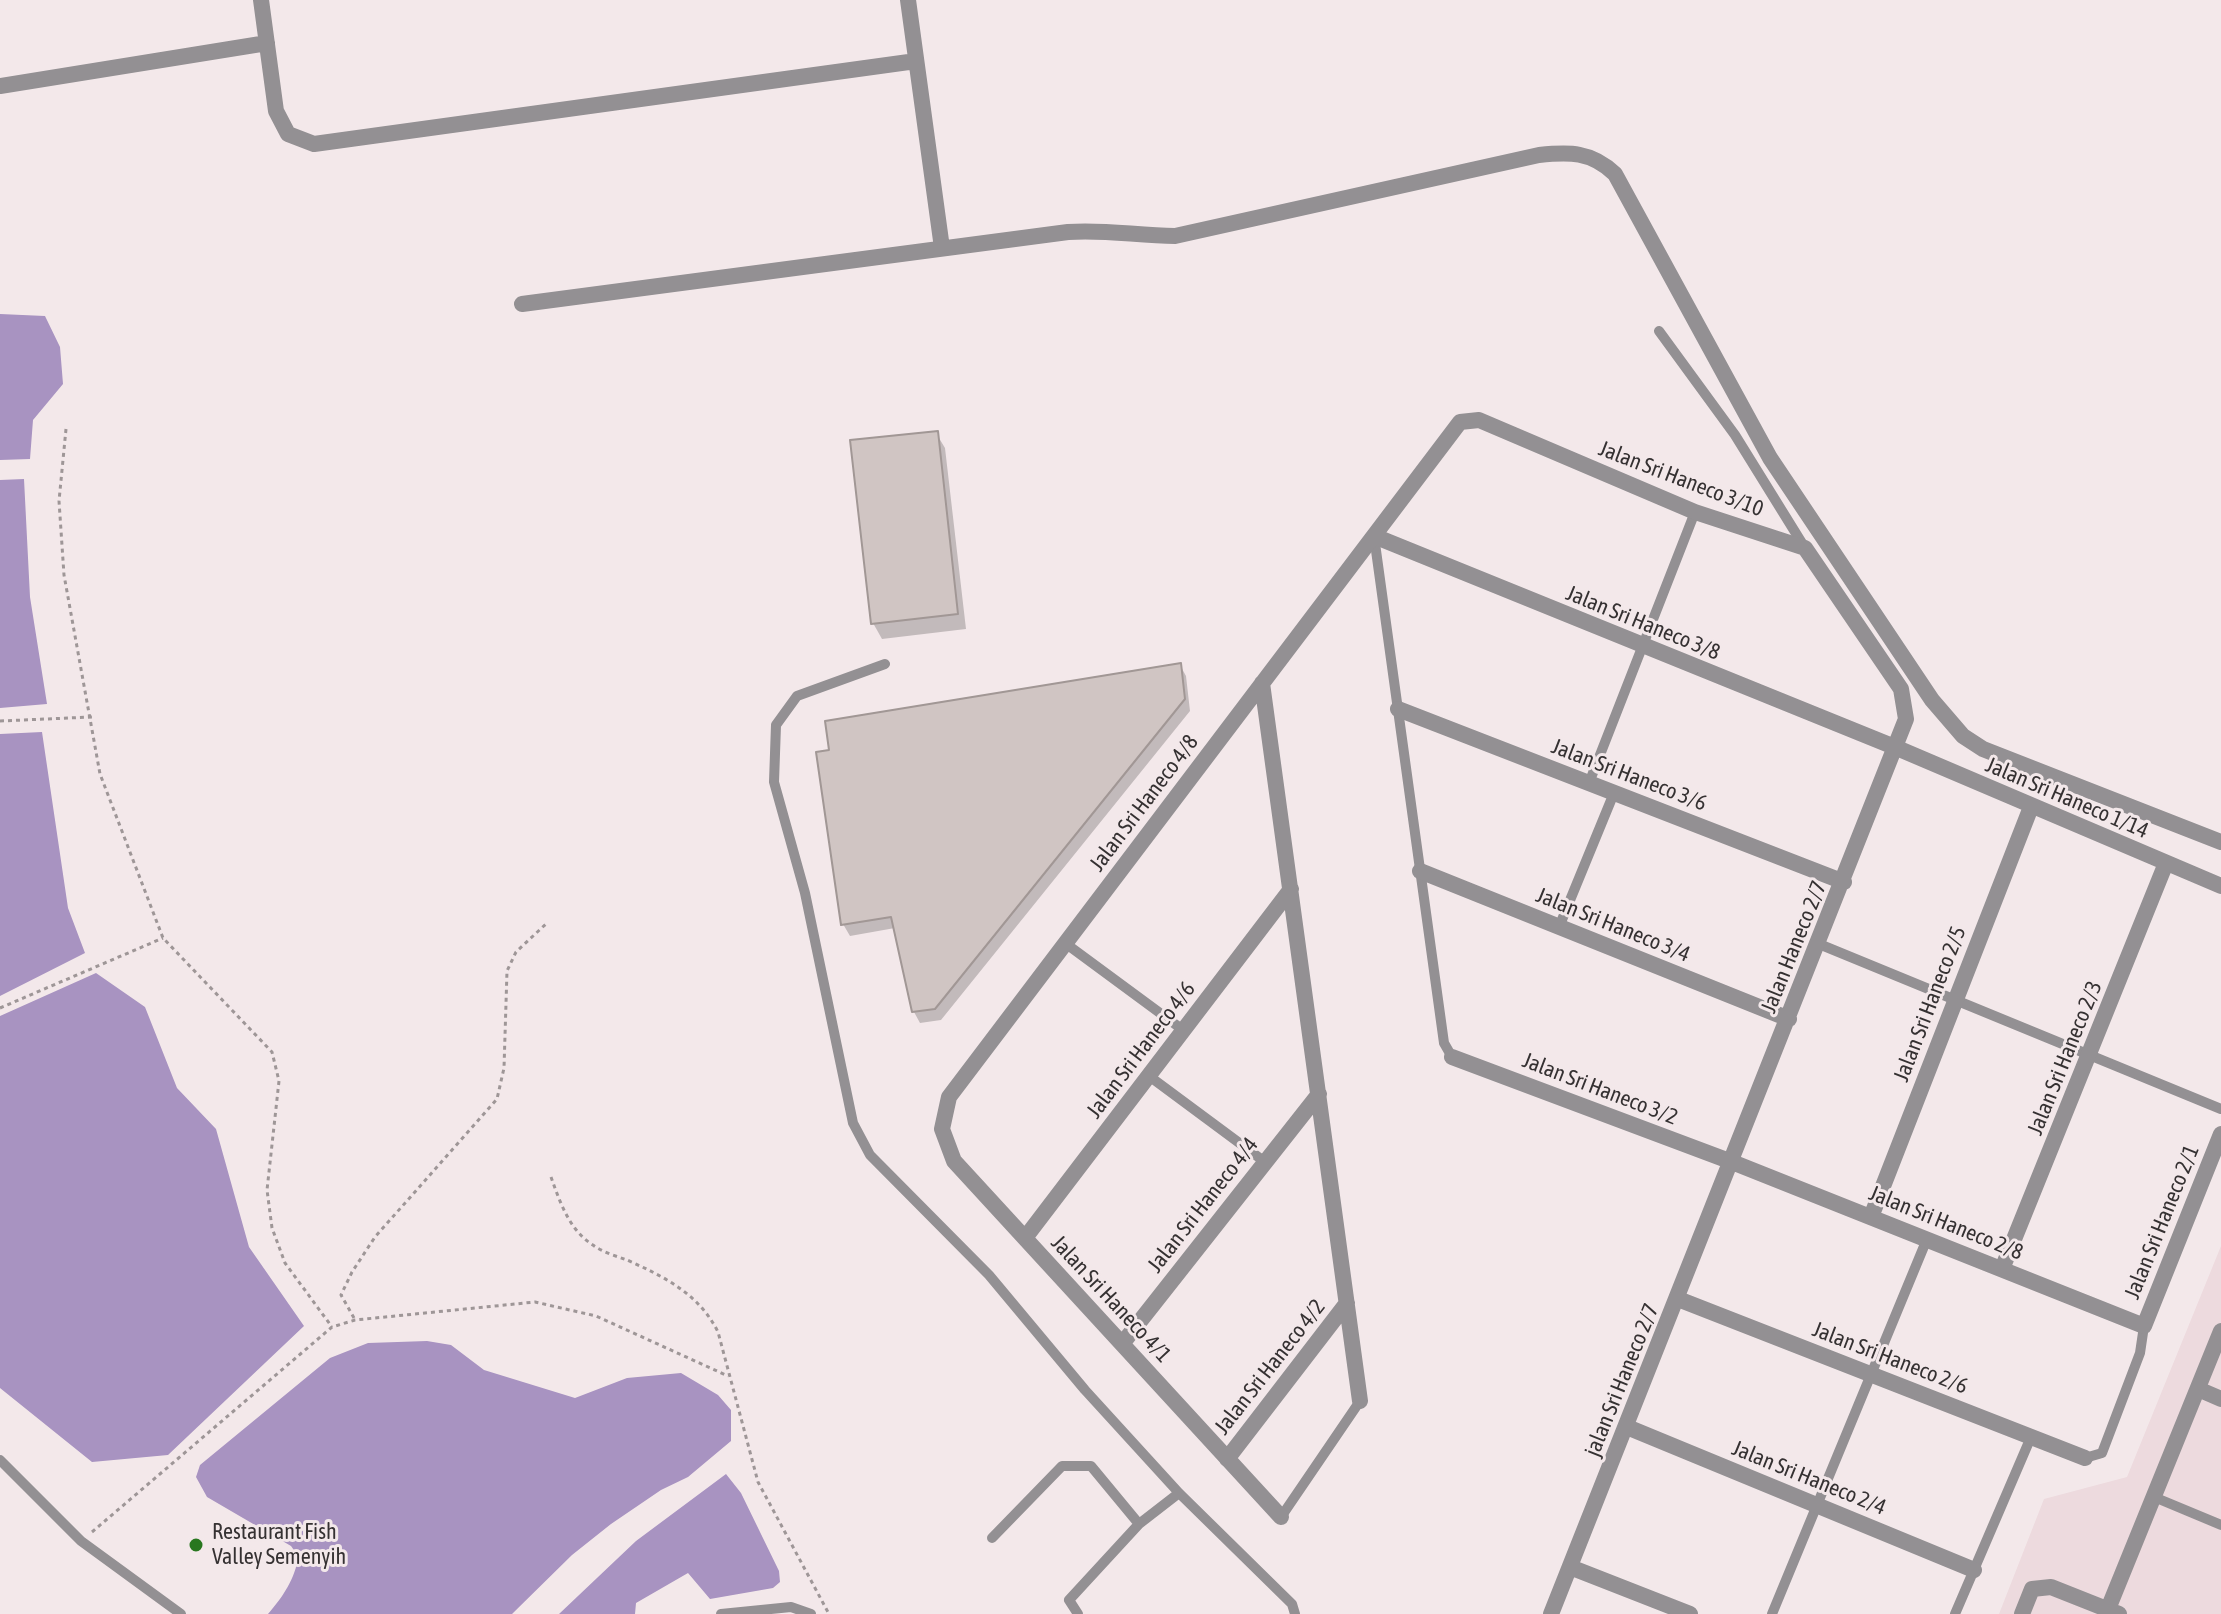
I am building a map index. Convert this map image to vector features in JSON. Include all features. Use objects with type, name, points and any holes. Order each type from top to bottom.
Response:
[{"type":"street","points":[[261,0],[276,111],[288,134],[314,144],[916,61]]},
{"type":"street","points":[[908,0],[942,248]]},
{"type":"street","points":[[0,86],[267,43]]},
{"type":"street","points":[[522,304],[1106,229],[1146,236],[1175,236],[1539,155],[1573,152],[1601,160],[1615,174],[1770,458],[1932,700],[1963,736],[1983,749],[2221,842]]},
{"type":"street","name":"Jalan Sri Haneco 3/10","points":[[1374,536],[1460,422],[1479,420],[1695,512],[1805,548]]},
{"type":"street","name":"Jalan Sri Haneco 3/8","points":[[1374,536],[1897,748]]},
{"type":"street","name":"Jalan Sri Haneco 4/8","points":[[949,1097],[1374,536]]},
{"type":"street","points":[[1805,548],[1901,689],[1906,719],[1897,748]]},
{"type":"street","points":[[1262,683],[1360,1401]]},
{"type":"street","name":"Jalan Sri Haneco 3/6","points":[[1398,709],[1844,882]]},
{"type":"street","name":"Jalan Sri Haneco 1/14","points":[[1897,748],[2221,886]]},
{"type":"street","name":"Jalan Haneco 2/7","points":[[1732,1162],[1897,748]]},
{"type":"street","name":"Jalan Sri Haneco 2/5","points":[[1871,1217],[2031,807]]},
{"type":"street","name":"Jalan Sri Haneco 2/3","points":[[2002,1269],[2166,863]]},
{"type":"street","name":"Jalan Sri Haneco 3/4","points":[[1420,871],[1789,1019]]},
{"type":"street","name":"Jalan Sri Haneco 4/6","points":[[1025,1238],[1291,889]]},
{"type":"street","name":"Jalan Sri Haneco 3/2","points":[[1452,1057],[1732,1162]]},
{"type":"street","name":"Jalan Sri Haneco 4/4","points":[[1122,1344],[1319,1094]]},
{"type":"street","name":"Jalan Sri Haneco 4/1","points":[[949,1097],[942,1129],[954,1161],[1281,1517]]},
{"type":"street","name":"Jalan Sri Haneco 2/1","points":[[2144,1326],[2221,1134]]},
{"type":"street","name":"Jalan Sri Haneco 2/8","points":[[1732,1162],[2144,1326]]},
{"type":"street","name":"jalan Sri Haneco 2/7","points":[[1551,1614],[1732,1162]]},
{"type":"street","name":"Jalan Sri Haneco 2/6","points":[[1678,1299],[2085,1458]]},
{"type":"street","name":"Jalan Sri Haneco 4/2","points":[[1227,1459],[1347,1303]]},
{"type":"street","points":[[2022,1614],[2032,1589],[2051,1587],[2113,1612],[2154,1497],[2221,1331]]},
{"type":"street","points":[[2198,1389],[2221,1399]]},
{"type":"street","name":"Jalan Sri Haneco 2/4","points":[[1627,1427],[1974,1570]]},
{"type":"street","points":[[1570,1567],[1690,1614]]},
{"type":"lane","points":[[1659,331],[1735,435],[1805,548]]},
{"type":"lane","points":[[1589,783],[1695,512]]},
{"type":"lane","points":[[1374,536],[1444,1043],[1452,1057]]},
{"type":"lane","points":[[885,664],[797,696],[776,725],[774,782],[805,893],[853,1123],[870,1155],[989,1275],[1085,1390],[1179,1493],[1292,1604],[1295,1614]]},
{"type":"lane","points":[[1559,927],[1614,793]]},
{"type":"lane","points":[[1065,943],[1183,1030]]},
{"type":"lane","points":[[1819,944],[2221,1109]]},
{"type":"lane","points":[[1149,1076],[1265,1162]]},
{"type":"lane","points":[[1772,1614],[1927,1239]]},
{"type":"lane","points":[[2085,1458],[2102,1453],[2140,1353],[2144,1326]]},
{"type":"lane","points":[[1281,1517],[1360,1401]]},
{"type":"lane","points":[[1955,1614],[2031,1437]]},
{"type":"lane","points":[[0,1460],[81,1541],[181,1614]]},
{"type":"lane","points":[[992,1538],[1062,1466],[1091,1466],[1139,1524]]},
{"type":"lane","points":[[1078,1614],[1069,1600],[1139,1524],[1179,1493]]},
{"type":"lane","points":[[2154,1497],[2221,1525]]},
{"type":"lane","points":[[721,1614],[791,1607],[811,1614]]},
{"type":"path","points":[[66,429],[59,501],[64,575],[100,774],[163,938],[272,1052],[279,1081],[267,1190],[272,1228],[285,1263],[332,1327]]},
{"type":"path","points":[[0,721],[92,717]]},
{"type":"path","points":[[355,1320],[341,1295],[352,1272],[385,1225],[497,1099],[504,1068],[507,971],[516,952],[548,922]]},
{"type":"path","points":[[0,1008],[163,938]]},
{"type":"path","points":[[551,1177],[572,1225],[592,1245],[657,1275],[707,1309],[718,1332],[758,1482],[829,1614]]},
{"type":"path","points":[[81,1541],[332,1327],[355,1320],[535,1302],[596,1316],[728,1376]]},
{"type":"shaded area","points":[[0,314],[45,316],[60,347],[63,384],[33,420],[30,459],[0,460]]},
{"type":"shaded area","points":[[24,479],[30,597],[47,704],[0,708],[0,480]]},
{"type":"shaded area","points":[[42,732],[68,908],[85,953],[0,996],[0,734]]},
{"type":"shaded area","points":[[96,973],[145,1007],[177,1088],[216,1129],[249,1247],[304,1326],[168,1455],[92,1462],[0,1388],[0,1016]]},
{"type":"shaded area","points":[[2221,1246],[2221,1614],[1999,1614],[2044,1499],[2127,1477]]},
{"type":"shaded area","points":[[427,1341],[451,1345],[484,1370],[575,1398],[627,1378],[681,1373],[718,1395],[731,1410],[731,1441],[688,1477],[661,1490],[611,1524],[572,1555],[512,1614],[268,1614],[288,1587],[298,1556],[291,1546],[207,1497],[196,1477],[200,1465],[330,1358],[368,1343]]},
{"type":"shaded area","points":[[726,1474],[741,1493],[779,1571],[780,1582],[773,1588],[710,1599],[688,1573],[636,1603],[635,1614],[559,1614],[636,1541]]},
{"type":"building","points":[[938,431],[958,614],[871,624],[850,440]]},
{"type":"building","points":[[1181,663],[1185,699],[935,1009],[912,1012],[891,917],[841,925],[816,752],[829,750],[825,721]]},
{"type":"place","name":"Restaurant Fish Valley Semenyih","points":[[196,1545]]}]
